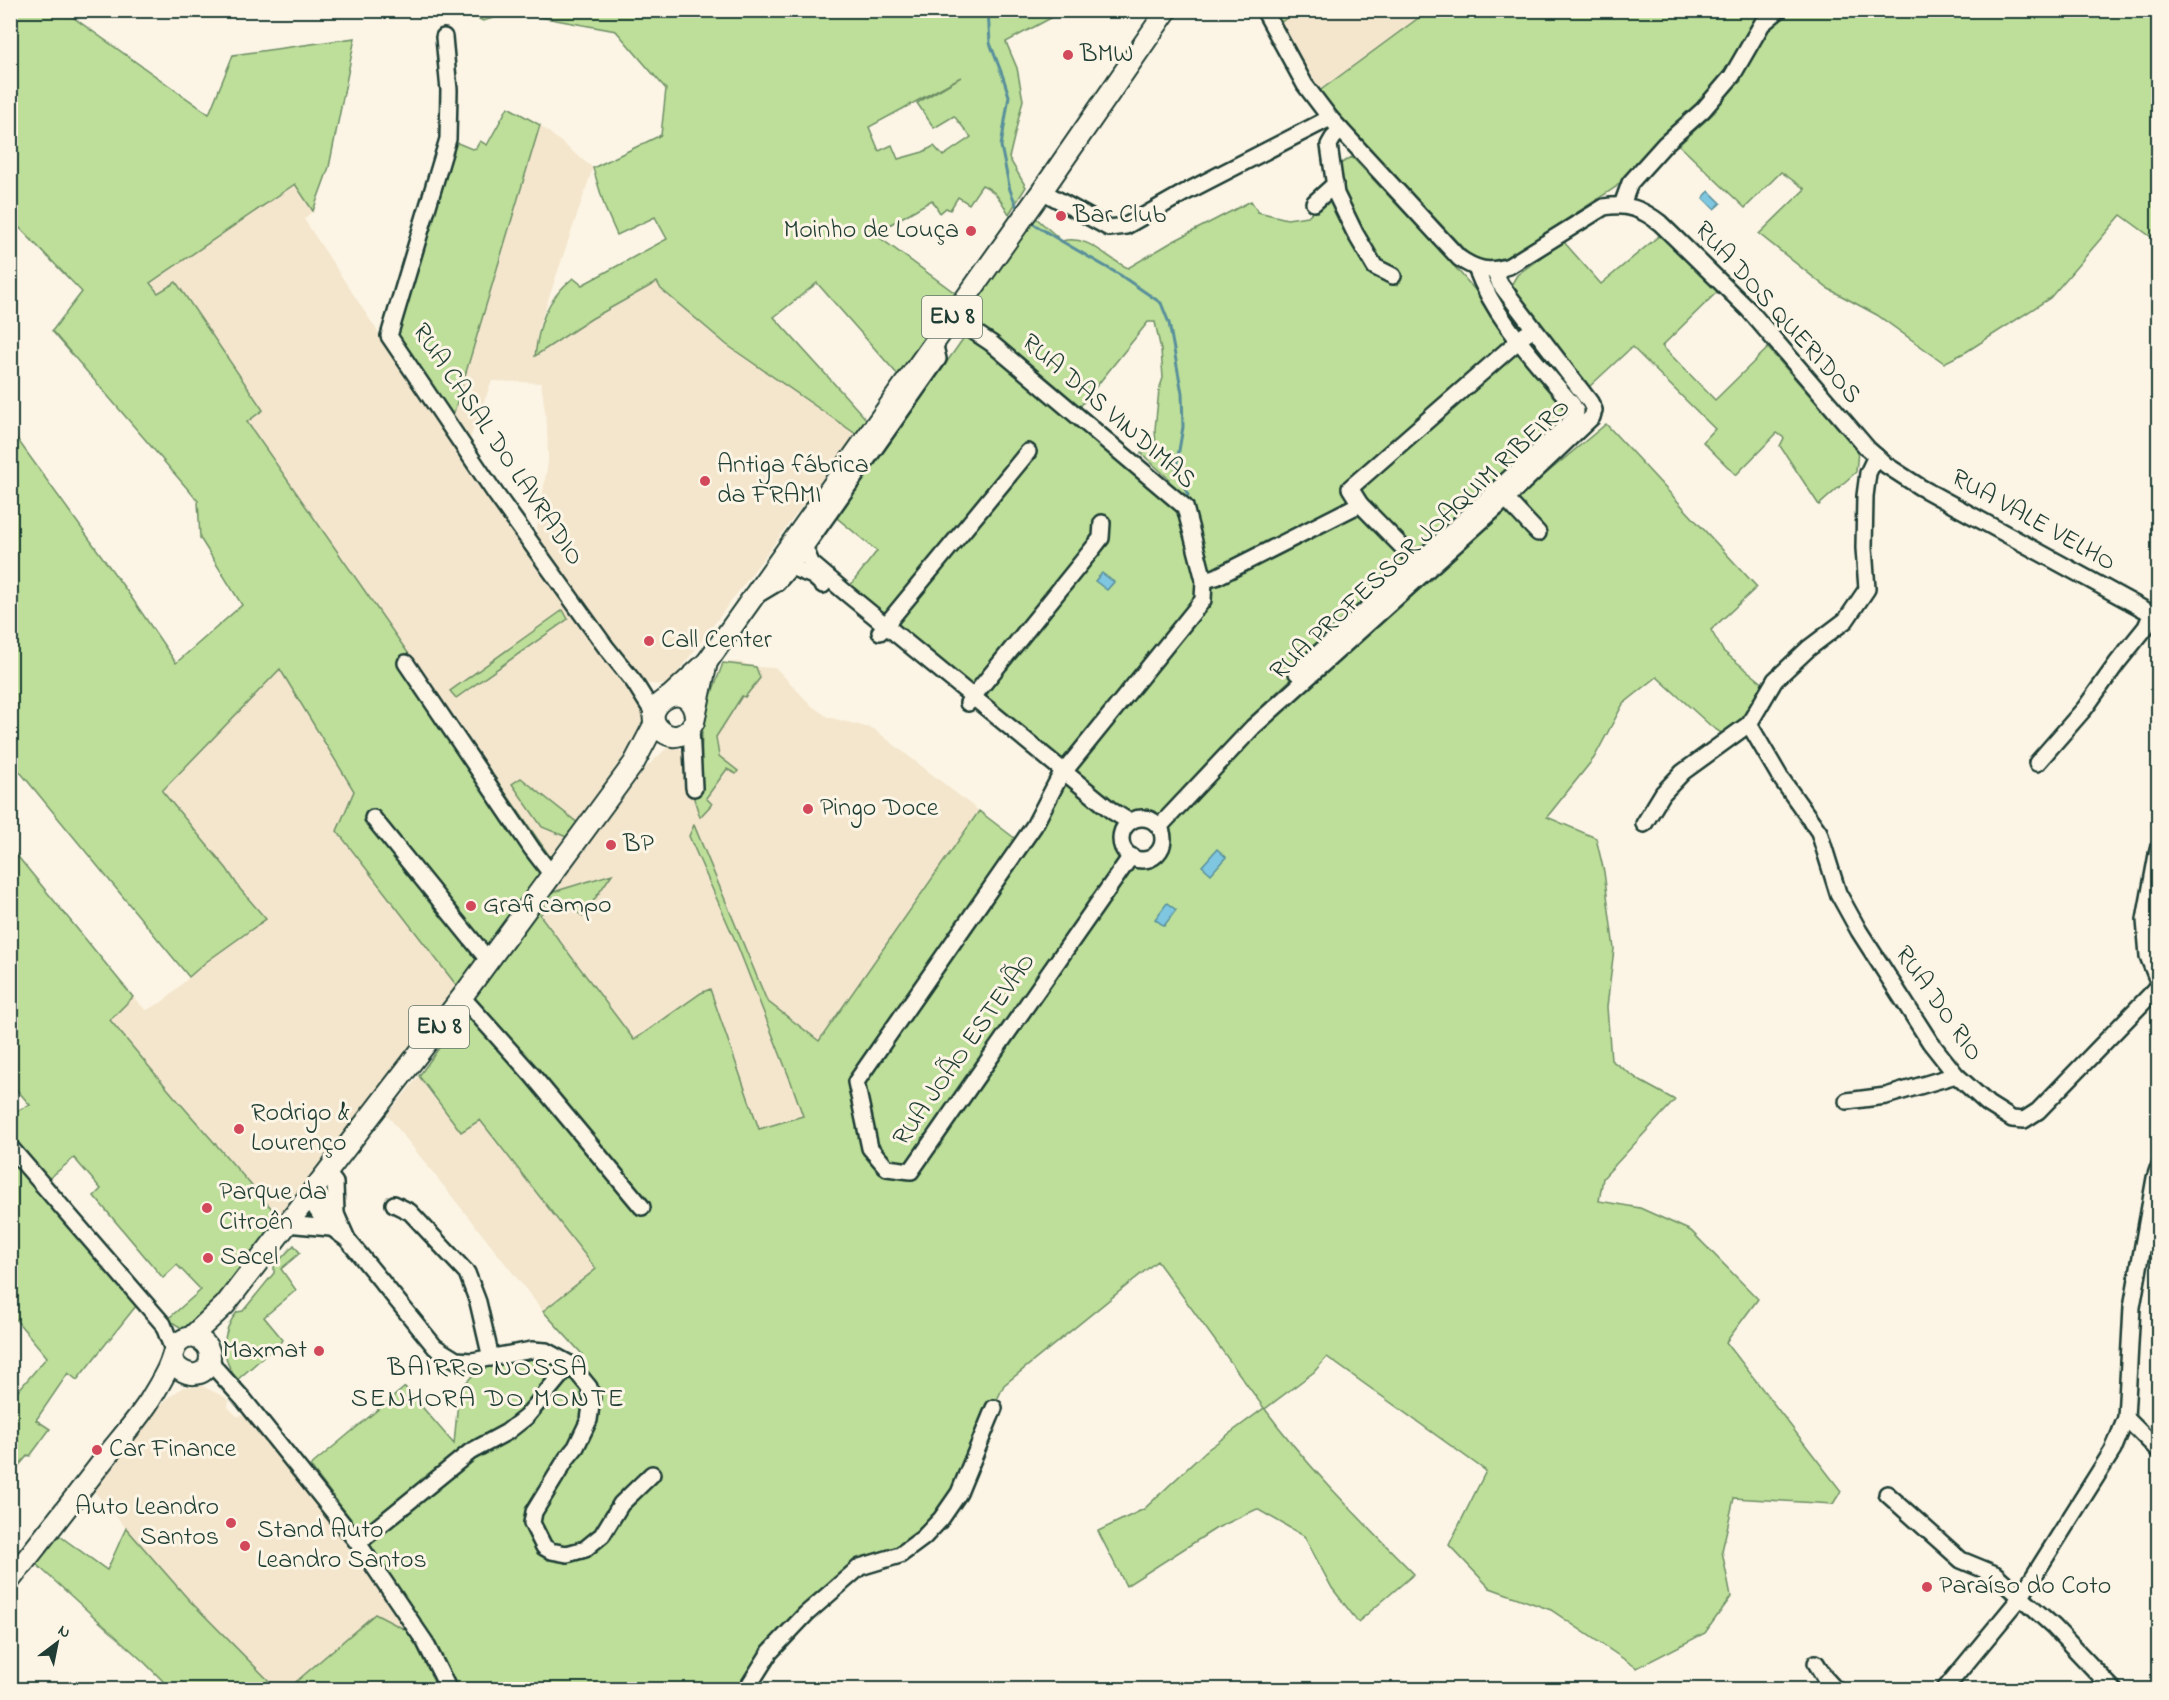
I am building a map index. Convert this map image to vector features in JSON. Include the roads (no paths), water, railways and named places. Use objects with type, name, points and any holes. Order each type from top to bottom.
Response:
[{"type":"main road","name":"EN 8","points":[[10,1581],[327,1173],[489,961],[634,763],[672,718],[707,662],[1042,191],[1167,10]]},
{"type":"main road","name":"EN 8","points":[[672,718],[707,662]]},
{"type":"main road","name":"EN 8","points":[[184,1355],[206,1368],[225,1305]]},
{"type":"main road","points":[[184,1355],[202,1341],[209,1354]]},
{"type":"street","points":[[1264,10],[1305,85],[1335,124],[1459,258],[1476,268],[1495,271],[1509,266],[1598,210],[1622,205],[1630,183],[1665,144],[1708,104],[1732,76],[1762,24],[1779,10]]},
{"type":"street","name":"RUA CASAL DO LAVRADIO","points":[[444,37],[449,90],[448,139],[389,336],[495,493],[605,646],[639,689],[672,718]]},
{"type":"street","points":[[1042,191],[1109,228],[1126,226],[1184,193],[1335,124]]},
{"type":"street","points":[[1335,124],[1333,138],[1329,145],[1336,194],[1375,267],[1393,276]]},
{"type":"street","points":[[1314,203],[1335,184]]},
{"type":"street","name":"RUA DOS QUERIDOS","points":[[1622,205],[1633,206],[1647,212],[1749,310],[1853,433],[1881,461]]},
{"type":"street","name":"RUA PROFESSOR JOAQUIM RIBEIRO","points":[[1156,824],[1275,694],[1575,418],[1576,411],[1572,404],[1519,339],[1484,290],[1476,268]]},
{"type":"street","name":"RUA PROFESSOR JOAQUIM RIBEIRO","points":[[1156,824],[1253,727],[1506,499],[1592,417],[1594,410],[1590,402],[1500,284],[1495,271]]},
{"type":"street","name":"RUA DAS VINDIMAS","points":[[952,317],[1010,359],[1185,507],[1204,580]]},
{"type":"street","points":[[1417,562],[1360,504],[1350,488],[1533,329]]},
{"type":"street","points":[[752,598],[777,583],[805,548],[938,359],[934,342]]},
{"type":"street","points":[[1538,363],[1552,352]]},
{"type":"street","points":[[883,629],[1028,452]]},
{"type":"street","points":[[1644,824],[1663,793],[1683,772],[1749,724],[1775,680],[1809,648],[1846,621],[1867,590],[1864,548],[1865,496],[1867,480],[1881,461]]},
{"type":"street","name":"RUA VALE VELHO","points":[[1881,461],[1920,487],[2155,615]]},
{"type":"street","points":[[1506,499],[1538,533]]},
{"type":"street","points":[[1062,775],[1203,600],[1204,580],[1216,577],[1360,504]]},
{"type":"street","points":[[970,700],[1094,548],[1101,538],[1102,523]]},
{"type":"street","points":[[805,548],[811,563],[883,629]]},
{"type":"street","points":[[791,567],[813,576],[883,629],[1062,775],[1112,811],[1126,826]]},
{"type":"street","points":[[2037,762],[2085,708],[2155,615]]},
{"type":"street","points":[[406,663],[453,729],[508,814],[552,874]]},
{"type":"street","points":[[672,718],[693,754],[694,788]]},
{"type":"street","name":"RUA DO RIO","points":[[1749,724],[1780,777],[1819,832],[1838,893],[1859,931],[1930,1041],[1956,1075],[1988,1104],[2012,1119],[2024,1120],[2038,1111],[2158,987]]},
{"type":"street","name":"RUA JOÃO ESTEVÃO","points":[[1062,775],[1034,826],[856,1082],[870,1148],[887,1168],[911,1171],[1131,856]]},
{"type":"street","points":[[373,818],[489,961]]},
{"type":"street","points":[[1143,818],[1156,824],[1162,841],[1156,854],[1144,859],[1131,856],[1122,845],[1126,826],[1143,818]]},
{"type":"street","points":[[2158,849],[2145,920],[2148,956],[2158,981]]},
{"type":"street","points":[[462,997],[532,1075],[642,1206]]},
{"type":"street","points":[[1847,1101],[1886,1096],[1956,1075]]},
{"type":"street","points":[[10,1147],[163,1324],[184,1355],[233,1389]]},
{"type":"street","points":[[1944,1689],[2020,1598],[2113,1450],[2126,1418],[2132,1307],[2158,1169]]},
{"type":"street","points":[[327,1173],[335,1183],[336,1214]]},
{"type":"street","points":[[309,1195],[324,1202],[336,1214],[347,1239],[435,1347],[456,1360],[472,1361],[532,1350],[546,1351],[570,1365],[589,1388],[592,1399],[590,1420],[576,1447],[545,1491],[534,1512],[532,1523],[544,1547],[567,1554],[585,1549],[602,1535],[621,1504],[652,1474]]},
{"type":"street","points":[[309,1195],[315,1210],[330,1228],[347,1239]]},
{"type":"street","points":[[394,1204],[410,1212],[467,1273],[478,1302],[491,1358]]},
{"type":"street","points":[[286,1224],[330,1228]]},
{"type":"street","points":[[209,1354],[216,1368],[358,1543],[424,1642],[449,1689]]},
{"type":"street","points":[[358,1543],[470,1452],[507,1432],[526,1417],[570,1365]]},
{"type":"street","points":[[746,1689],[770,1652],[806,1614],[860,1567],[900,1555],[923,1538],[940,1519],[959,1493],[994,1408]]},
{"type":"street","points":[[2126,1418],[2158,1450]]},
{"type":"street","points":[[1887,1494],[1961,1560],[1995,1574],[2053,1626],[2114,1689]]},
{"type":"street","points":[[1816,1663],[1825,1678],[1836,1689]]},
{"type":"water","points":[[1709,191],[1721,203],[1714,209],[1703,198]]},
{"type":"water","points":[[1102,573],[1114,582],[1107,590],[1095,581]]},
{"type":"water","points":[[1217,849],[1226,857],[1211,874],[1202,866]]},
{"type":"water","points":[[1167,903],[1176,910],[1164,926],[1155,919]]},
{"type":"waterway","points":[[988,10],[990,43],[1009,96],[1001,146],[1010,190],[1017,207]]},
{"type":"waterway","points":[[1032,223],[1120,275],[1161,303],[1169,323],[1182,393],[1183,427],[1176,468],[1188,495]]},
{"type":"place","name":"BMW","points":[[1068,55]]},
{"type":"place","name":"Bar Club","points":[[1061,216]]},
{"type":"place","name":"Moinho de Louça","points":[[971,231]]},
{"type":"place","name":"Antiga fábrica da FRAMI","points":[[705,481]]},
{"type":"place","name":"Call Center","points":[[649,641]]},
{"type":"place","name":"Pingo Doce","points":[[808,809]]},
{"type":"place","name":"BP","points":[[611,845]]},
{"type":"place","name":"Graficampo","points":[[471,906]]},
{"type":"place","name":"Rodrigo & Lourenço","points":[[239,1129]]},
{"type":"place","name":"Parque da Citroên","points":[[207,1208]]},
{"type":"place","name":"Sacel","points":[[208,1258]]},
{"type":"place","name":"Maxmat","points":[[319,1351]]},
{"type":"place","name":"Car Finance","points":[[97,1450]]},
{"type":"place","name":"Auto Leandro Santos","points":[[231,1523]]},
{"type":"place","name":"Stand Auto Leandro Santos","points":[[245,1546]]},
{"type":"place","name":"Paraíso do Coto","points":[[1927,1587]]},
{"type":"district","name":"BAIRRO NOSSA SENHORA DO MONTE","points":[[488,1384]]}]
